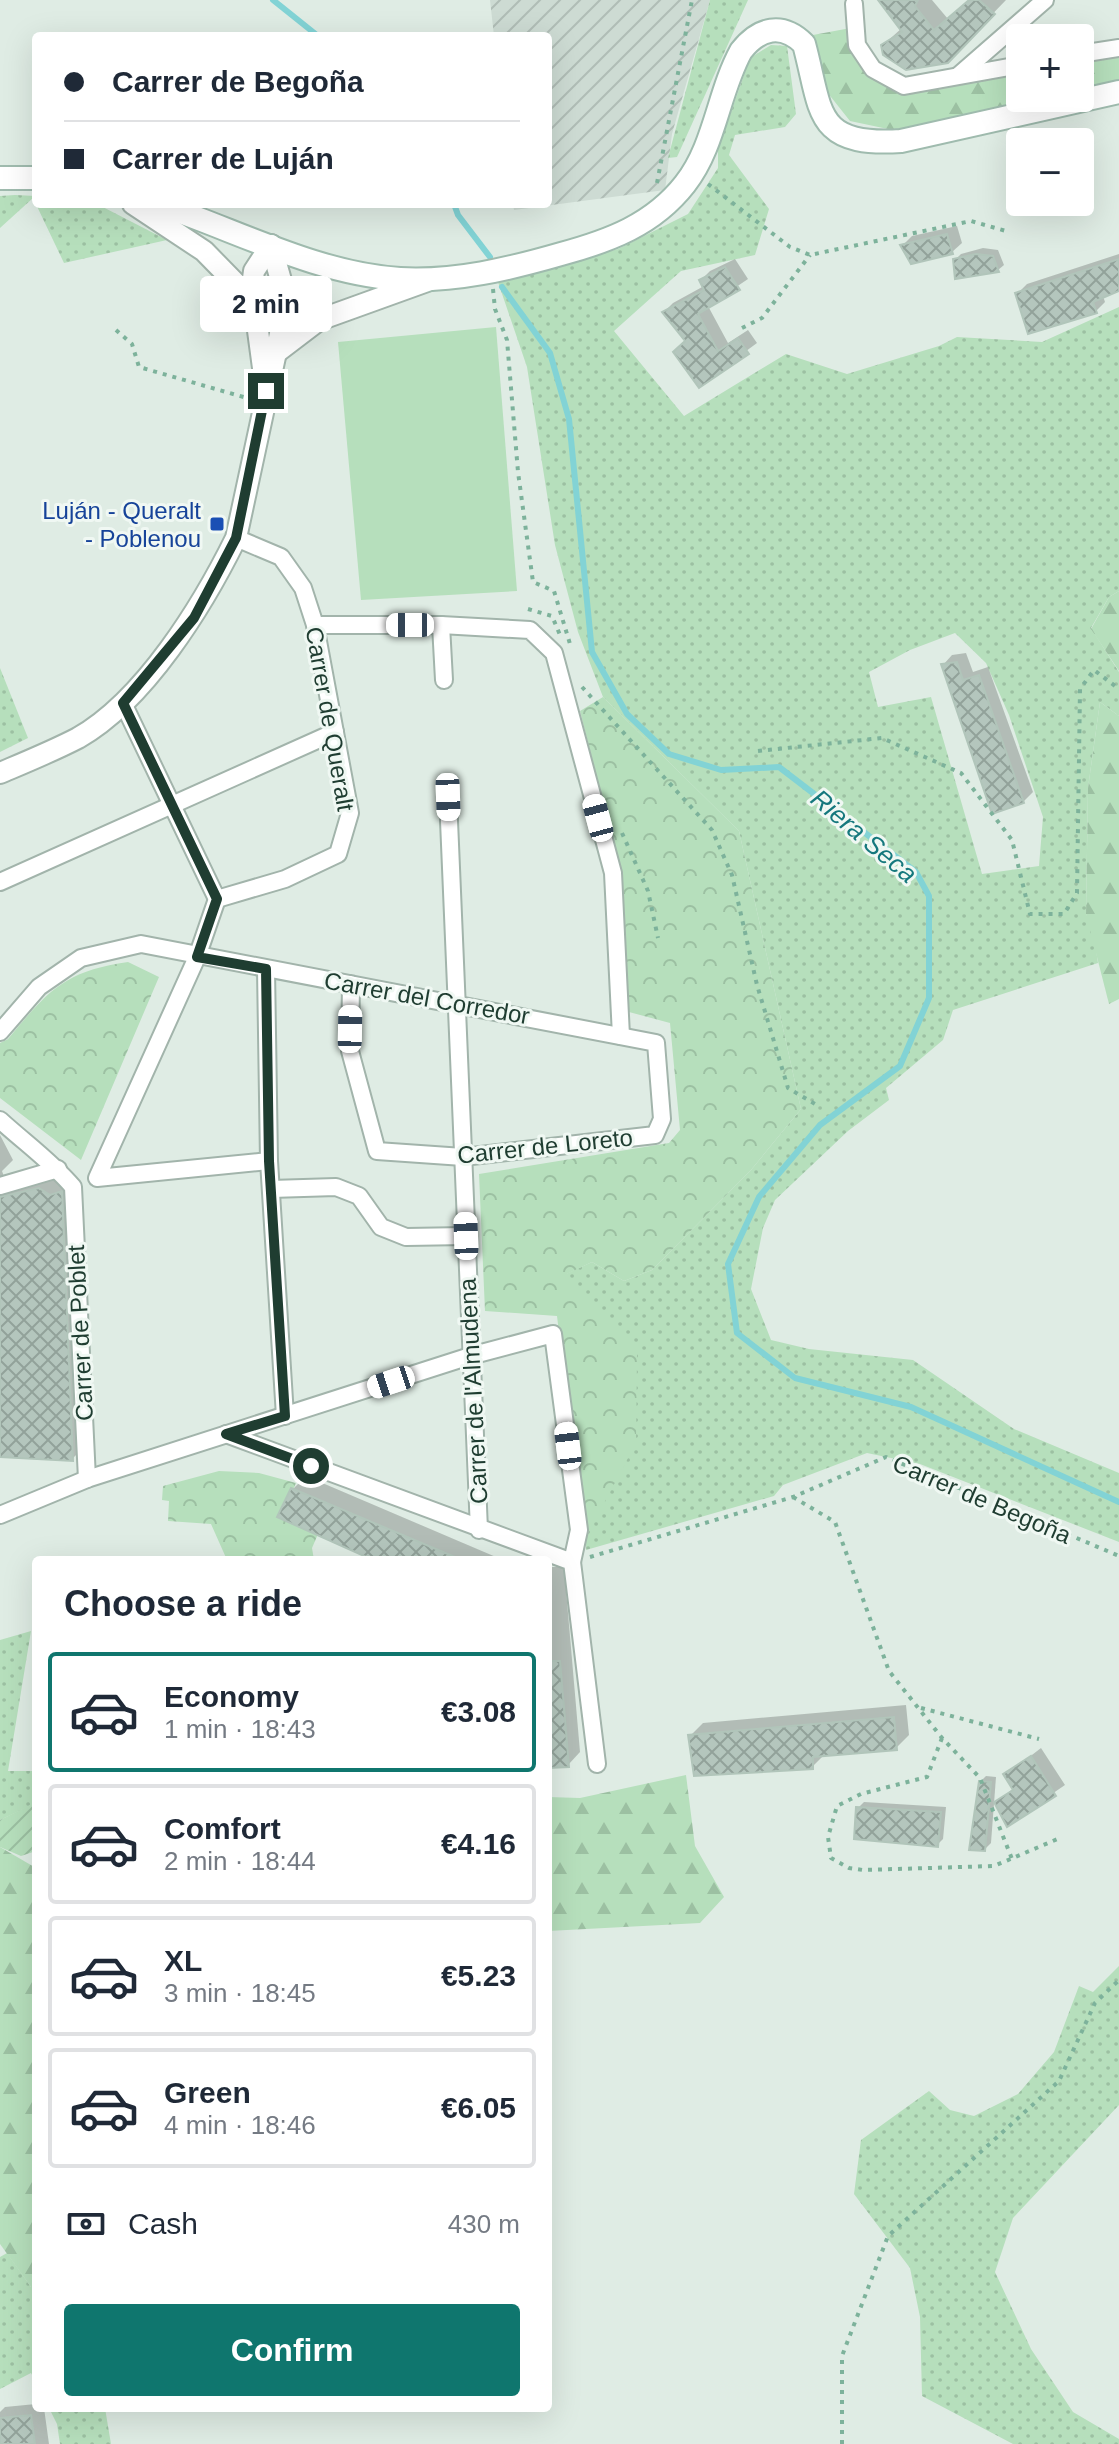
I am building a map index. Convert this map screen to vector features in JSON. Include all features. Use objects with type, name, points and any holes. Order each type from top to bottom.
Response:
[{"type":"main road","points":[[169,208],[348,270],[398,279],[430,280],[491,271],[594,245],[625,233],[652,217],[676,196],[694,172],[736,61],[749,41],[769,29],[783,29],[804,44],[815,101],[831,125],[838,132],[867,141],[901,141],[1119,92]]},
{"type":"main road","points":[[0,178],[32,178]]},
{"type":"street","points":[[958,76],[1045,0]]},
{"type":"street","points":[[854,4],[857,45],[873,69],[904,86],[1006,67]]},
{"type":"street","points":[[1094,52],[1119,48]]},
{"type":"street","points":[[139,208],[204,251],[253,301]]},
{"type":"street","points":[[265,397],[253,301],[254,271],[271,245]]},
{"type":"street","points":[[0,773],[80,737],[123,703],[194,618],[236,538],[277,352],[284,301],[271,245]]},
{"type":"street","points":[[277,352],[319,320],[430,280]]},
{"type":"street","name":"Carrer de Queralt","points":[[217,899],[285,879],[338,854],[350,813],[315,625],[303,588],[281,557],[236,538]]},
{"type":"street","points":[[315,625],[441,625],[530,630],[554,653],[613,873],[621,1036]]},
{"type":"street","points":[[441,625],[444,680]]},
{"type":"street","points":[[123,703],[217,899],[197,957],[97,1178],[269,1161]]},
{"type":"street","points":[[0,882],[335,732]]},
{"type":"street","name":"Carrer de l'Almudena","points":[[448,797],[479,1530]]},
{"type":"street","name":"Carrer del Corredor","points":[[0,1032],[39,987],[81,958],[141,944],[197,957],[457,1002],[656,1043]]},
{"type":"street","points":[[266,969],[269,1161],[285,1416]]},
{"type":"street","name":"Carrer de Loreto","points":[[351,984],[350,1051],[377,1151],[463,1157],[655,1135],[662,1119],[656,1043]]},
{"type":"street","points":[[0,1120],[44,1161],[58,1169]]},
{"type":"street","points":[[0,1186],[58,1169]]},
{"type":"street","name":"Carrer de Poblet","points":[[58,1169],[73,1187],[87,1479]]},
{"type":"street","points":[[271,1189],[336,1187],[359,1196],[381,1227],[406,1237],[466,1236]]},
{"type":"street","points":[[0,1515],[87,1479],[470,1356],[553,1334],[579,1530],[572,1562],[597,1764]]},
{"type":"street","points":[[226,1434],[572,1562]]},
{"type":"path","points":[[652,217],[692,0]]},
{"type":"path","points":[[694,172],[790,247],[810,255],[971,221],[1006,231]]},
{"type":"path","points":[[742,328],[762,318],[810,255]]},
{"type":"path","points":[[491,271],[495,309],[507,340],[518,472],[533,582],[554,591],[570,645]]},
{"type":"path","points":[[116,330],[132,344],[139,367],[265,397]]},
{"type":"path","points":[[758,751],[882,738],[961,773],[1012,840],[1030,914],[1064,914],[1077,893],[1080,689],[1094,670],[1119,689]]},
{"type":"path","points":[[578,673],[582,687],[627,740],[712,830],[732,875],[757,985],[788,1088],[815,1104]]},
{"type":"path","name":"Carrer de Begoña","points":[[572,1562],[793,1497],[886,1457],[1119,1556]]},
{"type":"path","points":[[793,1497],[835,1522],[889,1671],[942,1738],[980,1778],[1012,1859]]},
{"type":"path","points":[[919,1708],[1039,1739]]},
{"type":"path","points":[[942,1738],[927,1777],[861,1794],[837,1806],[828,1837],[831,1858],[849,1868],[863,1870],[994,1866],[1060,1838]]},
{"type":"path","points":[[842,2444],[842,2356],[888,2236],[1059,2081],[1095,2003],[1119,1980]]},
{"type":"shaded area","points":[[490,0],[710,0],[672,134],[665,190],[552,205],[552,32],[494,32]]},
{"type":"green space","points":[[710,0],[748,0],[677,157],[668,158]]},
{"type":"green space","points":[[856,27],[857,45],[904,86],[1006,68],[1006,109],[902,132],[850,121],[827,92],[813,35]]},
{"type":"green space","points":[[771,45],[787,46],[796,114],[785,127],[735,135],[729,155],[769,209],[755,255],[681,271],[614,331],[684,416],[786,354],[847,374],[939,346],[957,337],[1042,342],[1119,307],[1119,591],[1109,597],[1091,628],[1119,672],[1119,716],[1100,702],[1088,788],[1086,915],[1091,917],[1098,963],[953,1010],[943,1040],[886,1088],[889,1100],[848,1131],[775,1200],[763,1228],[751,1289],[771,1340],[809,1349],[913,1360],[1014,1429],[1119,1473],[1119,1542],[920,1464],[867,1453],[783,1485],[774,1496],[586,1550],[566,1274],[592,1262],[624,1281],[652,1270],[751,1170],[801,1109],[739,831],[603,697],[578,632],[555,545],[527,367],[498,282],[618,249],[688,214],[718,168],[718,149],[750,58]],"holes":[[[955,633],[986,663],[1009,715],[1043,817],[1039,866],[982,874],[931,697],[878,707],[869,672],[910,650]]]},
{"type":"green space","points":[[1119,48],[1119,84],[1094,90],[1094,52]]},
{"type":"green space","points":[[0,196],[32,196],[32,199],[0,228]]},
{"type":"green space","points":[[38,208],[105,208],[167,240],[64,263]]},
{"type":"green space","points":[[496,327],[517,591],[361,600],[338,342]]},
{"type":"green space","points":[[1119,591],[1119,671],[1091,629],[1109,597]]},
{"type":"green space","points":[[0,668],[28,738],[0,752]]},
{"type":"green space","points":[[603,697],[739,831],[801,1109],[751,1170],[652,1270],[624,1281],[592,1262],[567,1274],[637,1354],[636,1443],[584,1541],[557,1316],[485,1311],[479,1174],[669,1143],[680,1130],[670,1023],[629,1012],[621,896],[601,794],[580,711]]},
{"type":"green space","points":[[1100,702],[1119,716],[1119,999],[1109,1004],[1086,914],[1088,788]]},
{"type":"green space","points":[[128,962],[159,977],[81,1160],[0,1098],[0,1043],[8,1039],[59,986],[88,971]]},
{"type":"green space","points":[[219,1471],[259,1473],[296,1483],[282,1515],[318,1534],[312,1548],[313,1556],[225,1556],[211,1524],[168,1521],[169,1501],[162,1500],[163,1486]]},
{"type":"green space","points":[[31,1631],[8,1771],[32,1771],[32,1805],[0,1820],[0,1640]]},
{"type":"green space","points":[[686,1775],[695,1846],[724,1897],[700,1923],[552,1931],[552,1797],[580,1798]]},
{"type":"green space","points":[[32,1804],[32,1852],[21,1856],[0,1847],[0,1820]]},
{"type":"green space","points":[[0,1847],[32,1866],[32,2287],[0,2244]]},
{"type":"green space","points":[[1119,1966],[1119,2105],[1013,2218],[995,2272],[1031,2349],[1073,2412],[1119,2439],[1119,2444],[1013,2444],[922,2396],[920,2317],[910,2268],[854,2194],[861,2140],[929,2091],[950,2110],[974,2116],[1018,2094],[1054,2052],[1079,1986],[1093,1992]]},
{"type":"green space","points":[[7,2253],[32,2287],[32,2375],[0,2389],[0,2257]]},
{"type":"green space","points":[[51,2412],[106,2412],[111,2444],[60,2444],[57,2424]]},
{"type":"building","points":[[878,0],[918,0],[915,6],[934,30],[969,0],[979,0],[995,14],[948,63],[906,70],[883,55],[881,45],[902,32]]},
{"type":"building","points":[[947,234],[953,254],[911,264],[900,245]]},
{"type":"building","points":[[976,254],[993,256],[999,272],[955,279],[953,259]]},
{"type":"building","points":[[1119,259],[1119,291],[1093,302],[1097,313],[1028,334],[1015,293]]},
{"type":"building","points":[[725,267],[740,290],[698,314],[718,351],[738,338],[749,354],[699,388],[673,352],[685,341],[662,312],[704,290],[699,280]]},
{"type":"building","points":[[957,662],[963,680],[979,675],[1024,803],[992,814],[941,664]]},
{"type":"building","points":[[39,1188],[50,1195],[62,1191],[73,1461],[0,1457],[0,1197]]},
{"type":"building","points":[[291,1488],[452,1556],[364,1556],[277,1517]]},
{"type":"building","points":[[552,1661],[560,1661],[569,1767],[552,1768]]},
{"type":"building","points":[[894,1717],[897,1750],[813,1757],[813,1769],[694,1776],[688,1735]]},
{"type":"building","points":[[1031,1756],[1056,1796],[1007,1827],[994,1802],[1013,1790],[1003,1774]]},
{"type":"building","points":[[979,1781],[991,1782],[985,1851],[969,1850]]},
{"type":"building","points":[[856,1807],[941,1812],[938,1847],[854,1839]]},
{"type":"building","points":[[31,2415],[35,2444],[0,2444],[0,2418]]},
{"type":"waterway","points":[[273,0],[313,32]]},
{"type":"waterway","name":"Riera Seca","points":[[455,208],[490,257]]},
{"type":"waterway","name":"Riera Seca","points":[[502,287],[550,353],[569,419],[592,652],[627,714],[669,754],[721,770],[779,767],[916,872],[929,896],[929,998],[900,1066],[820,1125],[759,1197],[728,1264],[737,1333],[795,1378],[911,1407],[1119,1502]]},
{"type":"place","name":"Luján - Queralt - Poblenou","points":[[217,524]]},
{"type":"route","points":[[266,391],[236,538],[194,618],[123,703],[217,899],[197,957],[266,969],[269,1161],[285,1416],[226,1434],[311,1466]]}]
